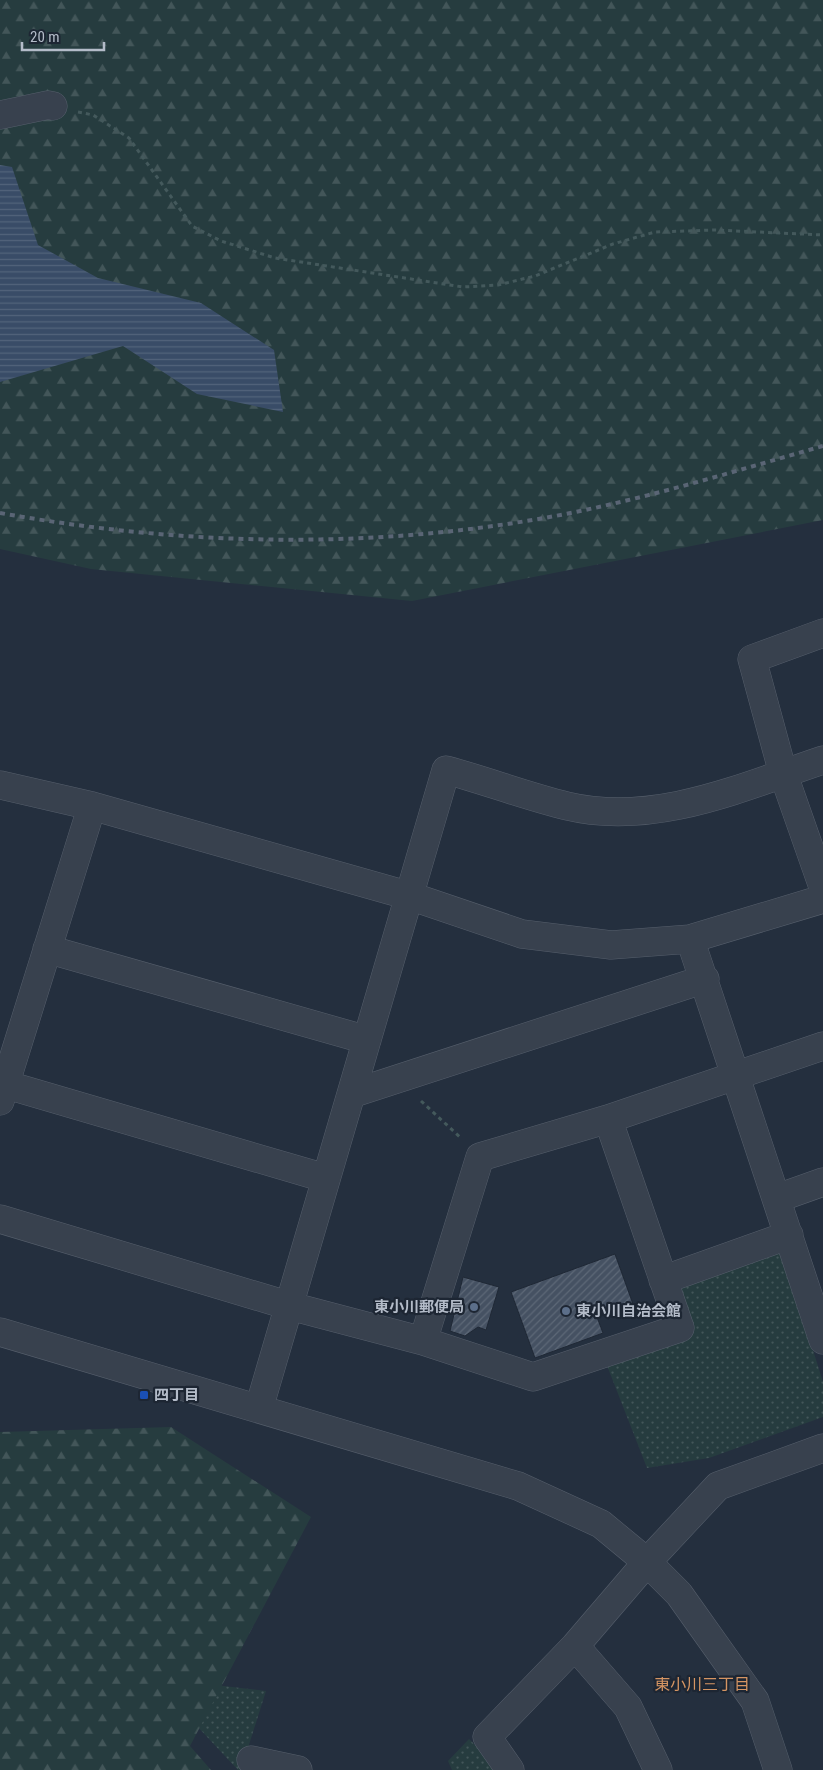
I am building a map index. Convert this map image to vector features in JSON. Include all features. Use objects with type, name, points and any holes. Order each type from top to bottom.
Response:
[{"type":"street","points":[[0,115],[48,105],[53,106]]},
{"type":"street","points":[[823,634],[752,659],[782,773],[823,887]]},
{"type":"street","points":[[259,1408],[446,770],[568,806],[617,812],[656,810],[706,798],[823,760]]},
{"type":"street","points":[[0,785],[92,806],[410,896],[522,934],[611,945],[690,939],[823,899]]},
{"type":"street","points":[[92,806],[1,1089],[325,1178]]},
{"type":"street","points":[[690,939],[821,1325]]},
{"type":"street","points":[[47,949],[367,1040]]},
{"type":"street","points":[[351,1094],[705,979]]},
{"type":"street","points":[[423,1341],[480,1157],[608,1119],[823,1046]]},
{"type":"street","points":[[0,1219],[290,1306],[423,1341],[533,1377],[680,1328],[608,1119]]},
{"type":"street","points":[[778,1198],[823,1182]]},
{"type":"street","points":[[663,1280],[789,1235]]},
{"type":"street","points":[[0,1332],[518,1486],[601,1524],[647,1562],[678,1594],[755,1701],[778,1770]]},
{"type":"street","points":[[510,1770],[487,1737],[575,1646],[647,1562],[718,1486],[823,1448]]},
{"type":"street","points":[[575,1646],[628,1707],[658,1770]]},
{"type":"street","points":[[250,1760],[298,1770]]},
{"type":"path","points":[[53,106],[93,115],[129,138],[192,226],[221,241],[275,258],[462,286],[498,285],[535,276],[613,244],[655,232],[714,230],[823,235]]},
{"type":"path","points":[[398,1079],[480,1157]]},
{"type":"green space","points":[[0,0],[823,0],[823,520],[412,601],[91,569],[0,549]]},
{"type":"green space","points":[[782,1251],[823,1382],[823,1417],[709,1458],[647,1468],[606,1363],[691,1335],[676,1285]]},
{"type":"green space","points":[[171,1427],[311,1517],[190,1746],[211,1770],[0,1770],[0,1432]]},
{"type":"green space","points":[[215,1685],[266,1691],[241,1770],[238,1770],[195,1724]]},
{"type":"green space","points":[[469,1739],[499,1770],[452,1770],[448,1761]]},
{"type":"water","points":[[0,165],[12,167],[38,245],[98,278],[201,303],[274,350],[283,412],[197,394],[123,346],[0,382]]},
{"type":"building","name":"東小川自治会館","points":[[615,1254],[633,1304],[597,1317],[603,1333],[535,1358],[511,1292]]},
{"type":"building","name":"東小川郵便局","points":[[463,1277],[499,1287],[486,1330],[478,1327],[465,1336],[450,1331]]},
{"type":"railway","points":[[0,513],[138,532],[208,537],[278,540],[417,535],[486,527],[589,509],[690,484],[823,446]]},
{"type":"place","name":"東小川郵便局","points":[[474,1307]]},
{"type":"place","name":"東小川自治会館","points":[[566,1311]]},
{"type":"place","name":"四丁目","points":[[144,1395]]},
{"type":"district","name":"東小川三丁目","points":[[702,1684]]}]
